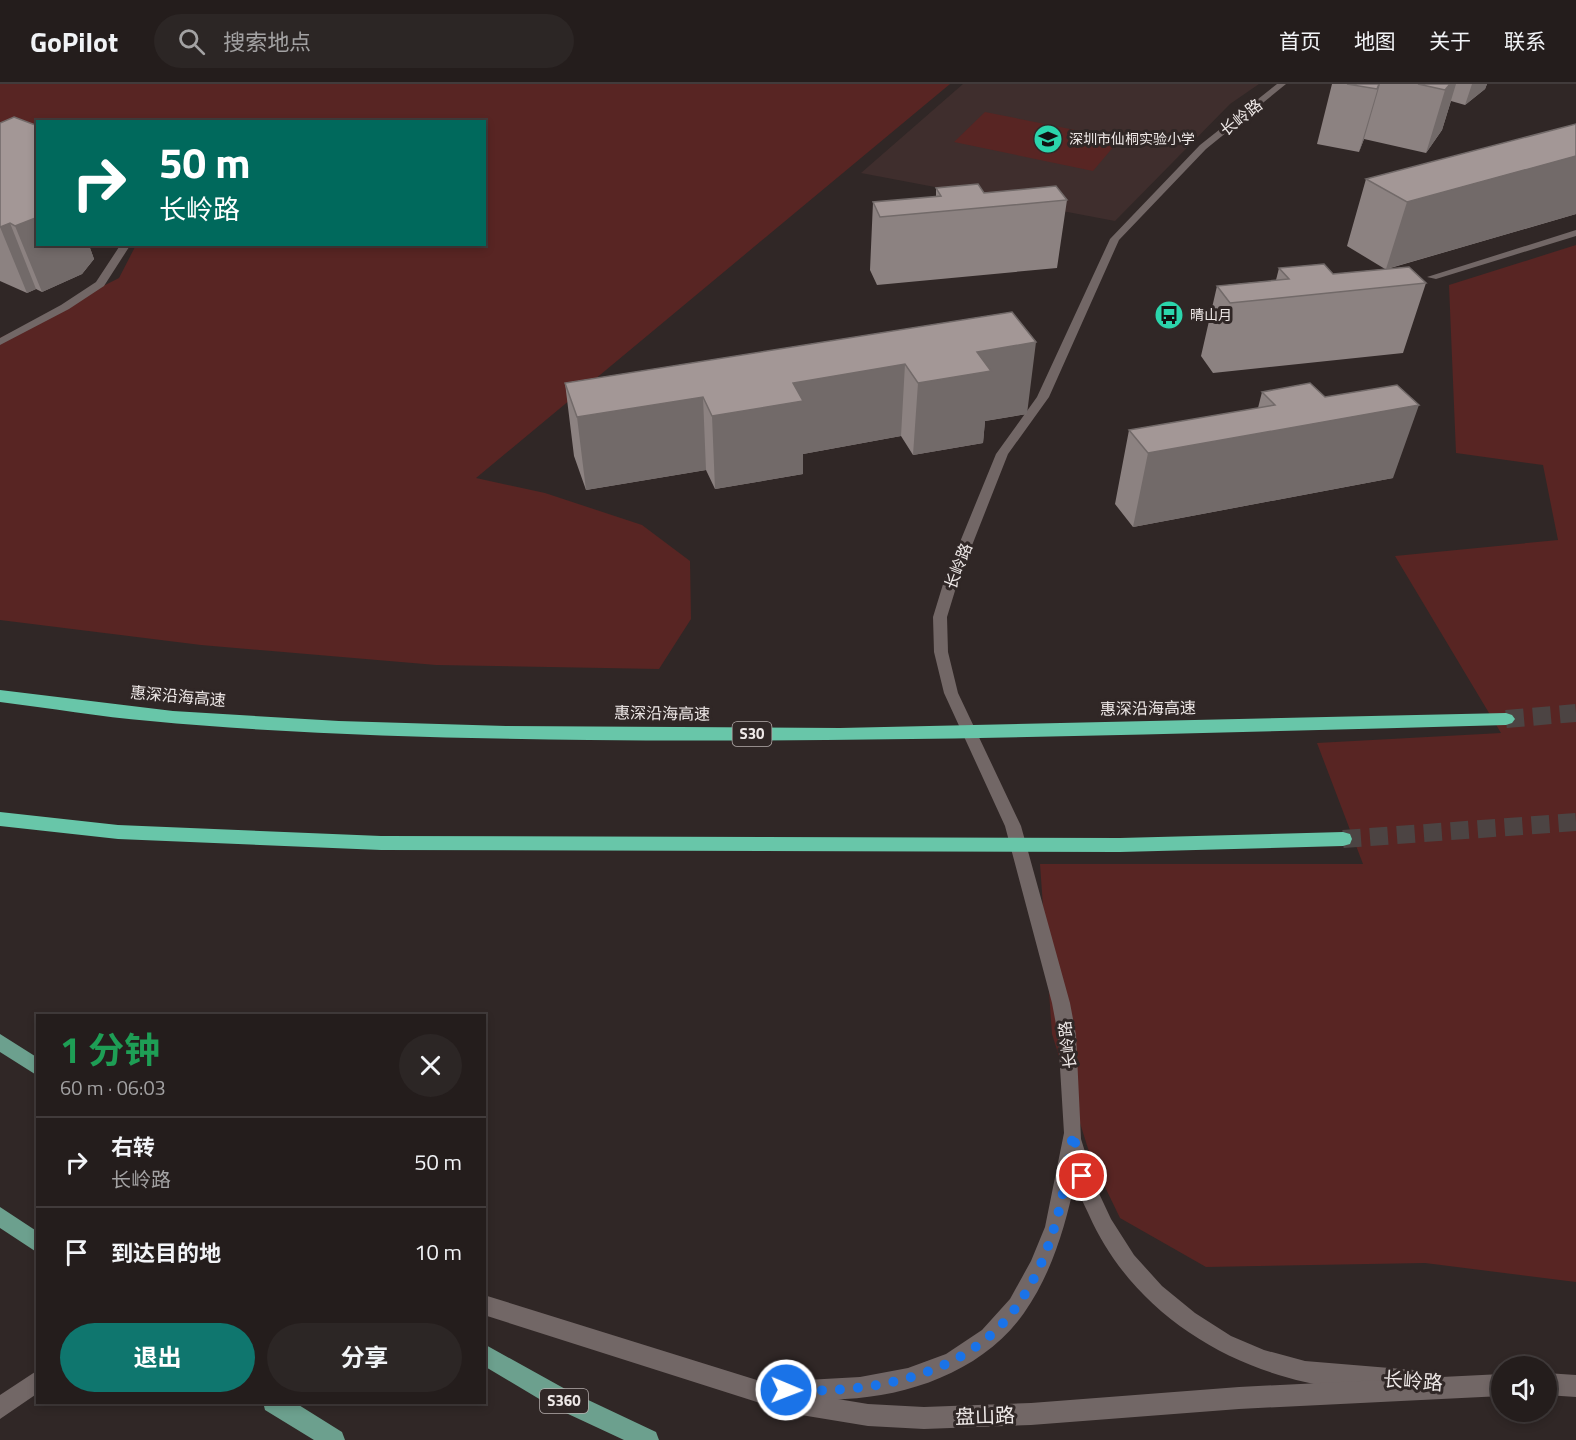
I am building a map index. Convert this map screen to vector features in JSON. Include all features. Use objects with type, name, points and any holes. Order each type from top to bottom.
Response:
[{"type":"highway","name":"惠深沿海高速","points":[[0,696],[170,717],[444,731],[784,734],[1506,719]]},
{"type":"highway","points":[[0,819],[118,832],[381,843],[1120,845],[1343,839]]},
{"type":"main road","points":[[0,1042],[36,1067]]},
{"type":"main road","points":[[0,1216],[36,1243]]},
{"type":"main road","name":"S360","points":[[486,1355],[559,1398],[648,1440]]},
{"type":"main road","points":[[276,1404],[334,1440]]},
{"type":"street","name":"长岭路","points":[[1282,84],[1203,147],[1115,239],[1043,397],[1002,454],[951,581],[940,617],[941,652],[951,693],[1013,826],[1049,957],[1067,1035],[1073,1133],[1086,1189],[1096,1215],[1113,1245],[1156,1295],[1208,1332],[1272,1364],[1307,1373],[1491,1385]]},
{"type":"street","points":[[1432,277],[1576,233]]},
{"type":"street","points":[[0,342],[65,307],[100,284],[125,246]]},
{"type":"street","name":"长岭路","points":[[745,1388],[806,1391],[860,1388],[908,1379],[953,1362],[989,1337],[1017,1306],[1039,1267],[1055,1227],[1073,1133]]},
{"type":"street","name":"盘山路","points":[[486,1306],[745,1388],[805,1405],[868,1415],[924,1418],[1031,1414],[1239,1398],[1491,1385]]},
{"type":"street","points":[[0,1408],[36,1381]]},
{"type":"street","points":[[1557,1385],[1576,1386]]},
{"type":"shaded area","points":[[0,84],[950,84],[476,478],[545,493],[642,525],[690,561],[691,619],[659,669],[436,665],[201,645],[0,620],[0,338],[119,278],[135,246],[486,246],[486,120],[36,120],[36,145],[0,148]]},
{"type":"shaded area","name":"深圳市仙桐实验小学","points":[[963,84],[1259,84],[1230,104],[1115,221],[861,173]]},
{"type":"shaded area","points":[[985,112],[1120,139],[1093,171],[954,142]]},
{"type":"shaded area","points":[[1576,245],[1576,1282],[1425,1263],[1206,1267],[1120,1218],[1091,1158],[1052,1034],[1040,864],[1363,864],[1317,743],[1501,733],[1395,556],[1558,540],[1543,465],[1456,453],[1449,285]]},
{"type":"building","points":[[1347,84],[1379,84],[1377,89]]},
{"type":"building","points":[[1418,84],[1450,84],[1445,90]]},
{"type":"building","points":[[14,117],[36,125],[36,218],[15,226],[10,223],[0,227],[0,123]]},
{"type":"building","points":[[1576,124],[1576,156],[1407,202],[1366,179]]},
{"type":"building","points":[[978,184],[984,193],[1056,186],[1067,200],[880,217],[873,202],[941,196],[936,188]]},
{"type":"building","points":[[1324,264],[1333,274],[1409,267],[1426,283],[1230,303],[1217,286],[1289,279],[1279,268]]},
{"type":"building","points":[[1012,312],[1036,342],[977,352],[991,371],[918,383],[905,364],[793,383],[803,401],[712,416],[703,397],[577,417],[565,383]]},
{"type":"building","points":[[1310,383],[1325,397],[1397,385],[1419,405],[1148,453],[1129,430],[1275,405],[1262,392]]},
{"type":"tunnel","points":[[1506,719],[1576,713]]},
{"type":"tunnel","points":[[1343,839],[1576,822]]},
{"type":"place","name":"深圳市仙桐实验小学","points":[[1048,139]]},
{"type":"place","name":"晴山月","points":[[1169,315]]},
{"type":"route","points":[[786,1390],[860,1388],[908,1379],[953,1362],[989,1337],[1017,1306],[1039,1267],[1055,1227],[1073,1133],[1082,1176]]}]
